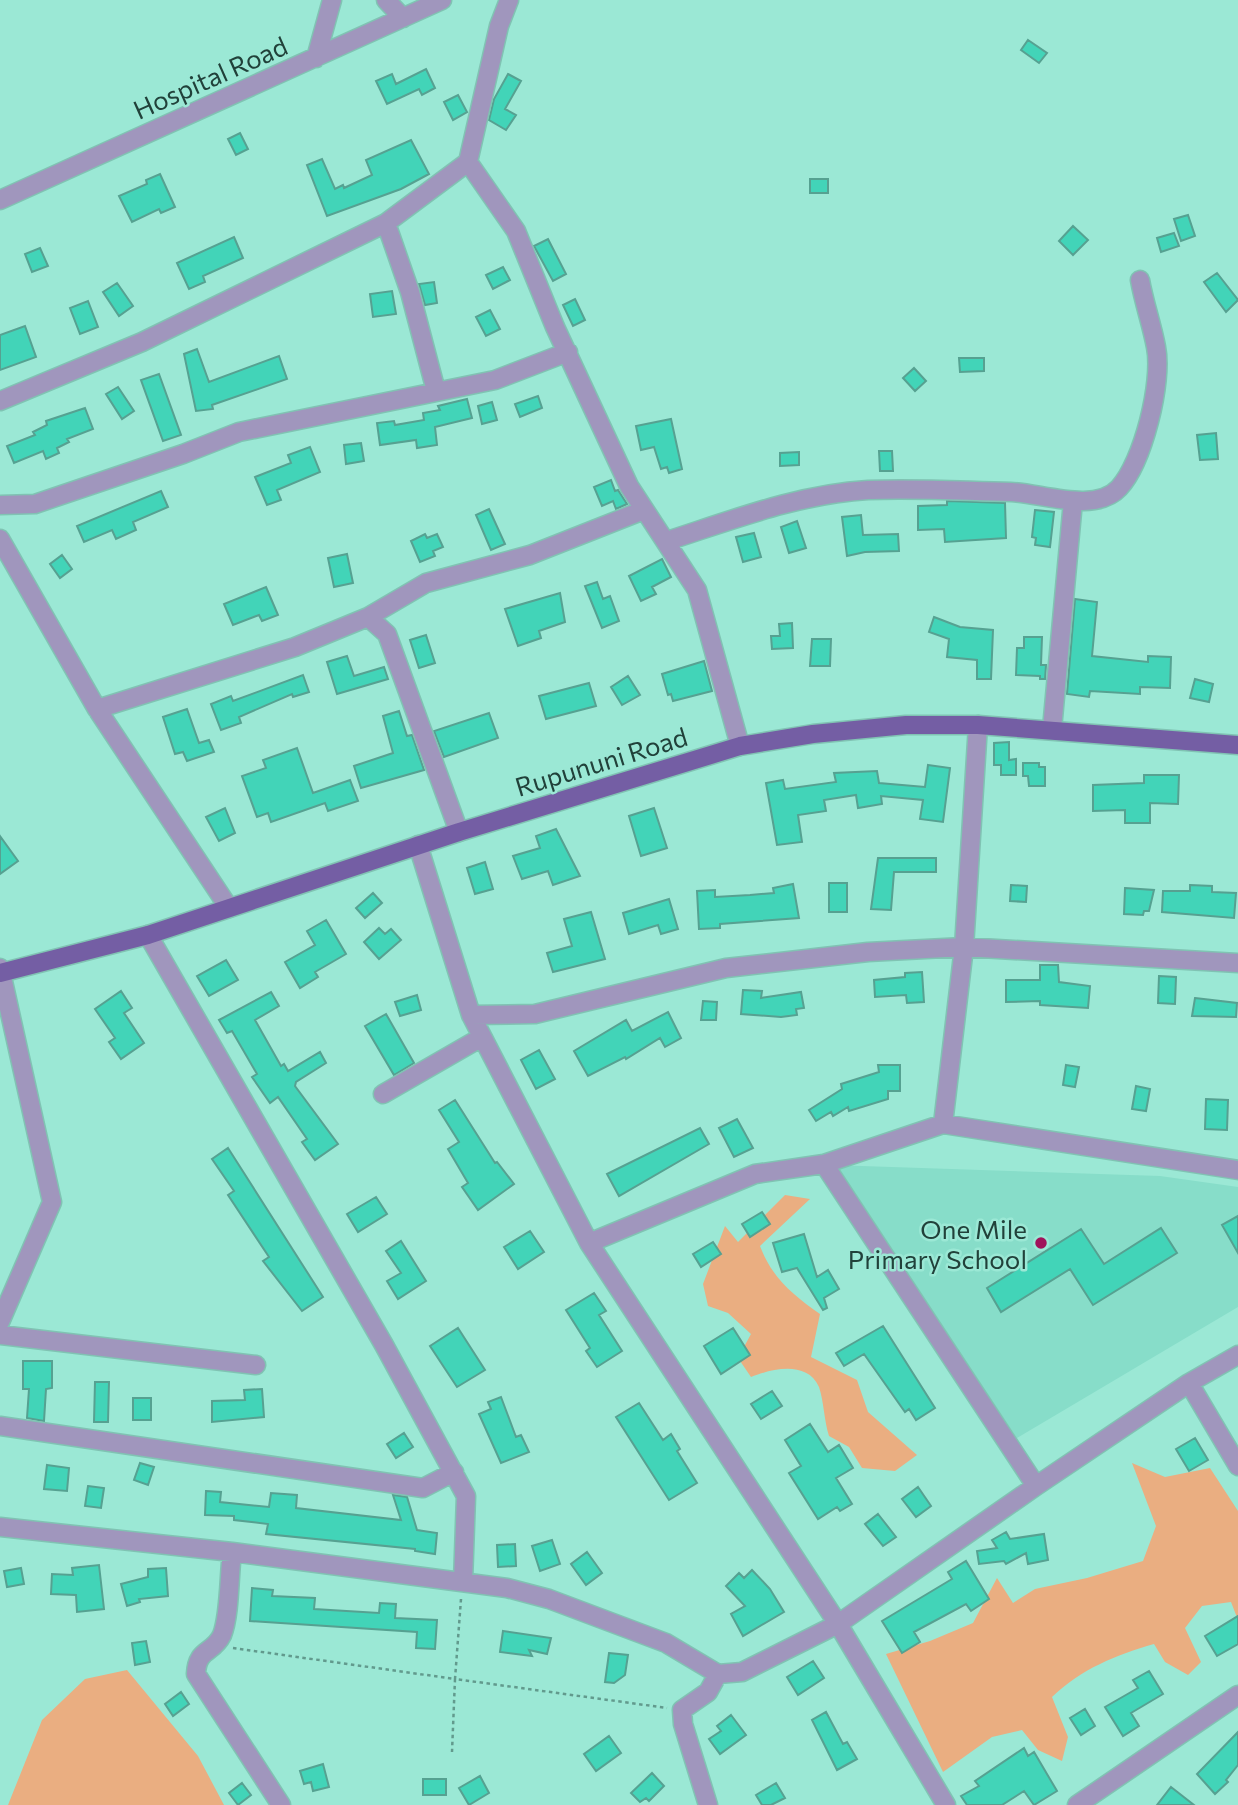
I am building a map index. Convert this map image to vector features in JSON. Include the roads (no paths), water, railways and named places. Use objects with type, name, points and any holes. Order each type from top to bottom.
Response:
[{"type":"main road","name":"Rupununi Road","points":[[1,971],[148,935],[418,845],[740,746],[906,726],[978,725],[1238,745]]},
{"type":"street","points":[[316,58],[332,0]]},
{"type":"street","points":[[386,0],[403,18]]},
{"type":"street","name":"Hospital Road","points":[[0,200],[442,0]]},
{"type":"street","points":[[0,401],[142,342],[386,223],[468,162],[499,26],[509,0]]},
{"type":"street","points":[[468,162],[516,231],[568,352],[644,510],[697,590],[740,746]]},
{"type":"street","points":[[386,223],[410,292],[436,391]]},
{"type":"street","points":[[667,541],[754,512],[866,490],[1019,492],[1073,501],[1094,500],[1118,489],[1136,457],[1155,391],[1157,349],[1140,280]]},
{"type":"street","points":[[0,505],[35,504],[183,454],[239,432],[495,380],[568,352]]},
{"type":"street","points":[[1052,729],[1073,501]]},
{"type":"street","points":[[97,709],[295,647],[368,617],[426,583],[530,555],[644,510]]},
{"type":"street","points":[[0,539],[97,709],[229,908]]},
{"type":"street","points":[[368,617],[387,634],[459,832]]},
{"type":"street","points":[[943,1124],[964,947],[978,725]]},
{"type":"street","points":[[418,845],[471,1016],[589,1243],[838,1624],[946,1805]]},
{"type":"street","points":[[148,935],[466,1496],[463,1582]]},
{"type":"street","points":[[471,1016],[535,1014],[726,968],[868,952],[964,947],[1238,963]]},
{"type":"street","points":[[0,1322],[52,1202],[1,971]]},
{"type":"street","points":[[383,1094],[482,1037]]},
{"type":"street","points":[[589,1243],[755,1174],[824,1164],[943,1124],[1238,1170]]},
{"type":"street","points":[[824,1164],[1036,1486]]},
{"type":"street","points":[[0,1335],[256,1365]]},
{"type":"street","points":[[0,1527],[232,1552],[507,1588],[549,1599],[666,1643],[718,1674],[742,1672],[838,1624],[1189,1383],[1238,1355]]},
{"type":"street","points":[[1189,1383],[1238,1466]]},
{"type":"street","points":[[0,1426],[423,1488],[454,1472]]},
{"type":"street","points":[[232,1552],[223,1632],[216,1645],[203,1653],[197,1662],[196,1674],[281,1805]]},
{"type":"street","points":[[709,1805],[683,1724],[682,1710],[708,1692],[718,1674]]},
{"type":"street","points":[[1077,1805],[1238,1695]]},
{"type":"place","name":"One Mile Primary School","points":[[1041,1243]]}]
